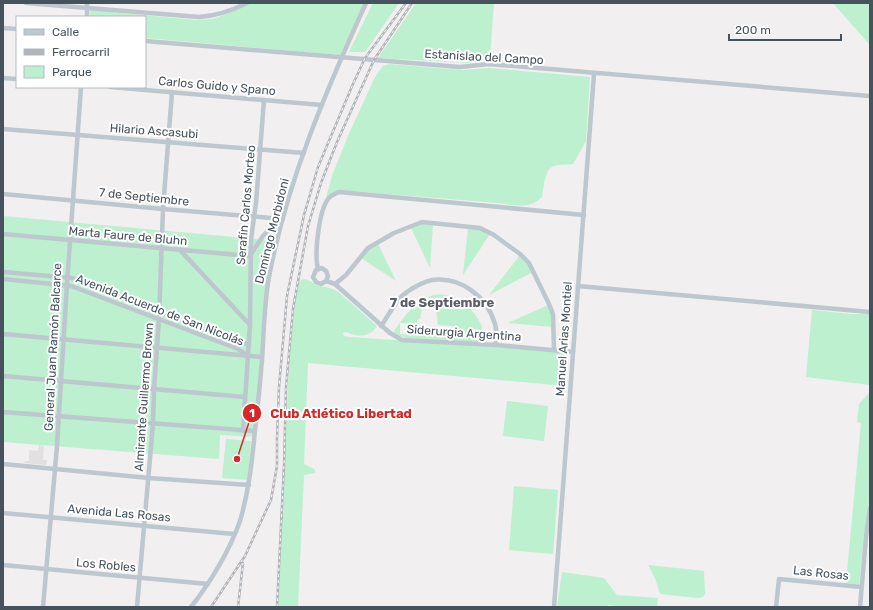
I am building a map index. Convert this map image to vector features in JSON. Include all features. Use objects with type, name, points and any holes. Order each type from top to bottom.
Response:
[{"type":"street","points":[[26,3],[87,6],[199,17],[213,17],[247,3]]},
{"type":"street","name":"Domingo Morbidoni","points":[[191,607],[217,570],[239,523],[250,479],[269,278],[281,219],[322,105],[366,3]]},
{"type":"street","points":[[3,28],[16,30]]},
{"type":"street","name":"Estanislao del Campo","points":[[146,41],[460,67],[489,64],[870,96]]},
{"type":"street","name":"Manuel Arias Montiel","points":[[554,607],[594,74]]},
{"type":"street","points":[[3,78],[16,80]]},
{"type":"street","name":"General Juan Ramón Balcarce","points":[[43,607],[59,415],[81,88]]},
{"type":"street","name":"Carlos Guido y Spano","points":[[130,88],[322,105]]},
{"type":"street","name":"Almirante Guillermo Brown","points":[[137,607],[153,424],[156,348],[172,92]]},
{"type":"street","name":"Serafín Carlos Morteo","points":[[242,430],[250,325],[250,255],[261,149],[264,100]]},
{"type":"street","name":"Hilario Ascasubi","points":[[3,129],[304,153]]},
{"type":"street","points":[[326,281],[328,276],[326,271],[322,268],[318,269],[316,262],[316,251],[324,206],[329,198],[339,192],[584,215]]},
{"type":"street","name":"7 de Septiembre","points":[[3,194],[281,219]]},
{"type":"street","points":[[250,255],[262,236],[281,219]]},
{"type":"street","points":[[335,284],[346,275],[368,248],[394,233],[422,222],[480,228],[494,235],[520,254],[529,263],[550,304],[553,314],[554,350]]},
{"type":"street","name":"Marta Faure de Bluhn","points":[[3,234],[162,249],[250,255]]},
{"type":"street","points":[[180,250],[250,325]]},
{"type":"street","name":"Siderurgia Argentina","points":[[318,269],[314,274],[315,281],[320,284],[326,281],[335,284],[381,326],[402,340],[496,345],[573,352]]},
{"type":"street","name":"Avenida Acuerdo de San Nicolás","points":[[3,272],[68,277],[248,345]]},
{"type":"street","name":"Avenida Acuerdo de San Nicolás","points":[[3,279],[67,284],[238,349],[248,356],[262,357]]},
{"type":"street","points":[[381,326],[406,293],[432,280],[452,282],[460,284],[473,292],[484,302],[495,325],[496,345]]},
{"type":"street","points":[[578,286],[870,312]]},
{"type":"street","points":[[3,334],[248,356]]},
{"type":"street","points":[[3,376],[245,397]]},
{"type":"street","points":[[3,412],[59,415],[153,424],[255,431]]},
{"type":"street","points":[[3,464],[149,478],[249,485]]},
{"type":"street","points":[[860,607],[870,508]]},
{"type":"street","name":"Avenida Las Rosas","points":[[3,513],[234,534]]},
{"type":"street","name":"Los Robles","points":[[3,565],[208,584]]},
{"type":"street","name":"Las Rosas","points":[[776,607],[779,579],[861,587]]},
{"type":"shaded area","points":[[39,445],[44,446],[43,460],[47,460],[46,465],[24,463],[25,461],[29,461],[29,450],[38,451]]},
{"type":"green space","points":[[250,3],[364,3],[340,55],[146,38],[146,16],[90,16],[90,10],[196,20],[213,19]]},
{"type":"green space","points":[[373,3],[399,3],[365,52],[349,52]]},
{"type":"green space","points":[[416,3],[494,3],[490,57],[470,63],[378,58]]},
{"type":"green space","points":[[833,3],[870,3],[870,45]]},
{"type":"green space","points":[[390,64],[462,70],[489,68],[590,77],[586,141],[573,164],[556,165],[548,171],[542,197],[532,204],[522,206],[338,190],[326,198],[332,176],[348,136],[375,77],[383,66]]},
{"type":"green space","points":[[3,216],[277,241],[269,278],[255,437],[220,435],[219,459],[3,442]]},
{"type":"green space","points":[[422,224],[433,224],[430,268],[411,228]]},
{"type":"green space","points":[[468,228],[480,229],[490,234],[463,275]]},
{"type":"green space","points":[[378,244],[396,281],[361,258],[368,248]]},
{"type":"green space","points":[[520,255],[533,272],[489,295]]},
{"type":"green space","points":[[304,279],[319,286],[337,291],[377,326],[371,333],[354,335],[346,332],[343,333],[344,336],[568,352],[566,386],[308,363],[304,464],[314,469],[315,473],[304,475],[298,607],[278,607],[289,362],[294,311],[299,281]]},
{"type":"green space","points":[[440,294],[452,296],[468,306],[478,318],[482,327],[479,343],[405,338],[393,333],[400,324],[400,334],[453,337],[453,326],[438,325],[436,309],[432,305],[427,305],[422,308],[420,319],[417,320],[417,324],[400,323],[410,311],[420,302],[433,295]]},
{"type":"green space","points":[[548,305],[552,315],[553,327],[508,323]]},
{"type":"green space","points":[[812,310],[852,314],[870,314],[870,385],[806,377]]},
{"type":"green space","points":[[870,392],[870,496],[859,585],[846,583],[861,423],[857,422],[859,404]]},
{"type":"green space","points":[[507,401],[548,406],[544,441],[503,436]]},
{"type":"green space","points":[[226,439],[251,441],[248,480],[222,478]]},
{"type":"green space","points":[[514,486],[558,490],[553,554],[509,550]]},
{"type":"green space","points":[[648,565],[704,571],[705,593],[703,597],[698,598],[660,594],[655,578]]},
{"type":"green space","points":[[562,572],[604,578],[617,595],[658,598],[657,607],[608,605],[607,607],[557,607]]},
{"type":"railway","points":[[211,607],[245,556],[271,500],[277,466],[279,387],[287,296],[304,215],[318,167],[365,58],[406,3]]},
{"type":"railway","points":[[277,607],[286,387],[293,309],[308,226],[321,183],[337,142],[374,60],[412,3]]},
{"type":"railway","points":[[238,607],[243,563]]},
{"type":"place","name":"Club Atlético Libertad","points":[[237,459]]},
{"type":"district","name":"7 de Septiembre","points":[[442,302]]}]
